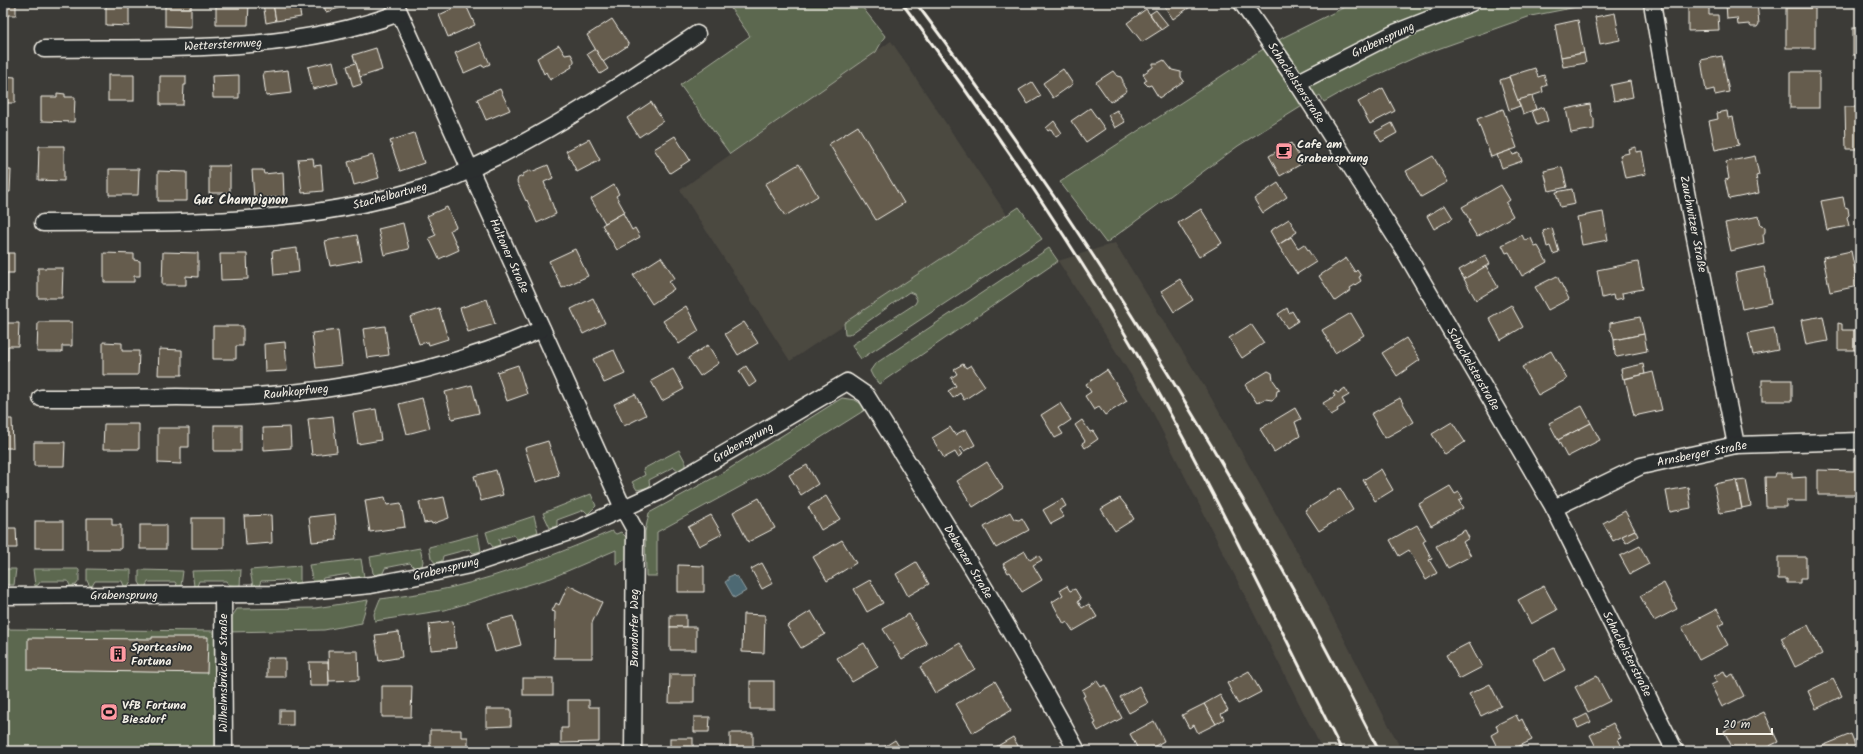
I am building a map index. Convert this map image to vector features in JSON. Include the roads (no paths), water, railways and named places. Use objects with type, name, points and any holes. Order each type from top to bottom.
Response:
[{"type":"street","name":"Schackelsterstraße","points":[[1242,3],[1297,83],[1407,255],[1554,508],[1675,751]]},
{"type":"street","name":"Grabensprung","points":[[1297,83],[1396,32],[1471,3]]},
{"type":"street","name":"Zauchwitzer Straße","points":[[1652,3],[1673,126],[1736,445]]},
{"type":"street","name":"Wettersternweg","points":[[44,49],[215,47],[263,43],[344,30],[397,8]]},
{"type":"street","name":"Haltoner Straße","points":[[397,8],[623,508]]},
{"type":"street","name":"Stachelbartweg","points":[[43,223],[227,222],[296,216],[366,204],[452,178],[542,134],[607,95],[697,34]]},
{"type":"street","name":"Rauhkopfweg","points":[[41,398],[239,397],[326,389],[450,362],[524,337],[542,329]]},
{"type":"street","name":"Grabensprung","points":[[3,596],[307,592],[371,585],[470,565],[578,529],[659,492],[847,382]]},
{"type":"street","name":"Debenzer Straße","points":[[847,382],[866,395],[986,590],[1047,695],[1077,751]]},
{"type":"street","name":"Arnsberger Straße","points":[[1554,508],[1641,466],[1736,445],[1860,441]]},
{"type":"street","name":"Brandorfer Weg","points":[[623,508],[635,530],[633,751]]},
{"type":"street","name":"Wilhelmsbrücker Straße","points":[[223,594],[224,751]]},
{"type":"water","points":[[733,575],[735,577],[737,576],[746,591],[734,598],[725,582],[728,580],[728,577]]},
{"type":"railway","points":[[902,3],[964,88],[1023,174],[1081,262],[1135,351],[1216,499],[1342,751]]},
{"type":"railway","points":[[916,3],[981,91],[1044,182],[1164,367],[1276,557],[1379,751]]},
{"type":"place","name":"Cafe am Grabensprung","points":[[1284,151]]},
{"type":"place","name":"Sportcasino Fortuna","points":[[118,654]]},
{"type":"place","name":"VfB Fortuna Biesdorf","points":[[109,712]]},
{"type":"district","name":"Gut Champignon","points":[[241,200]]}]
